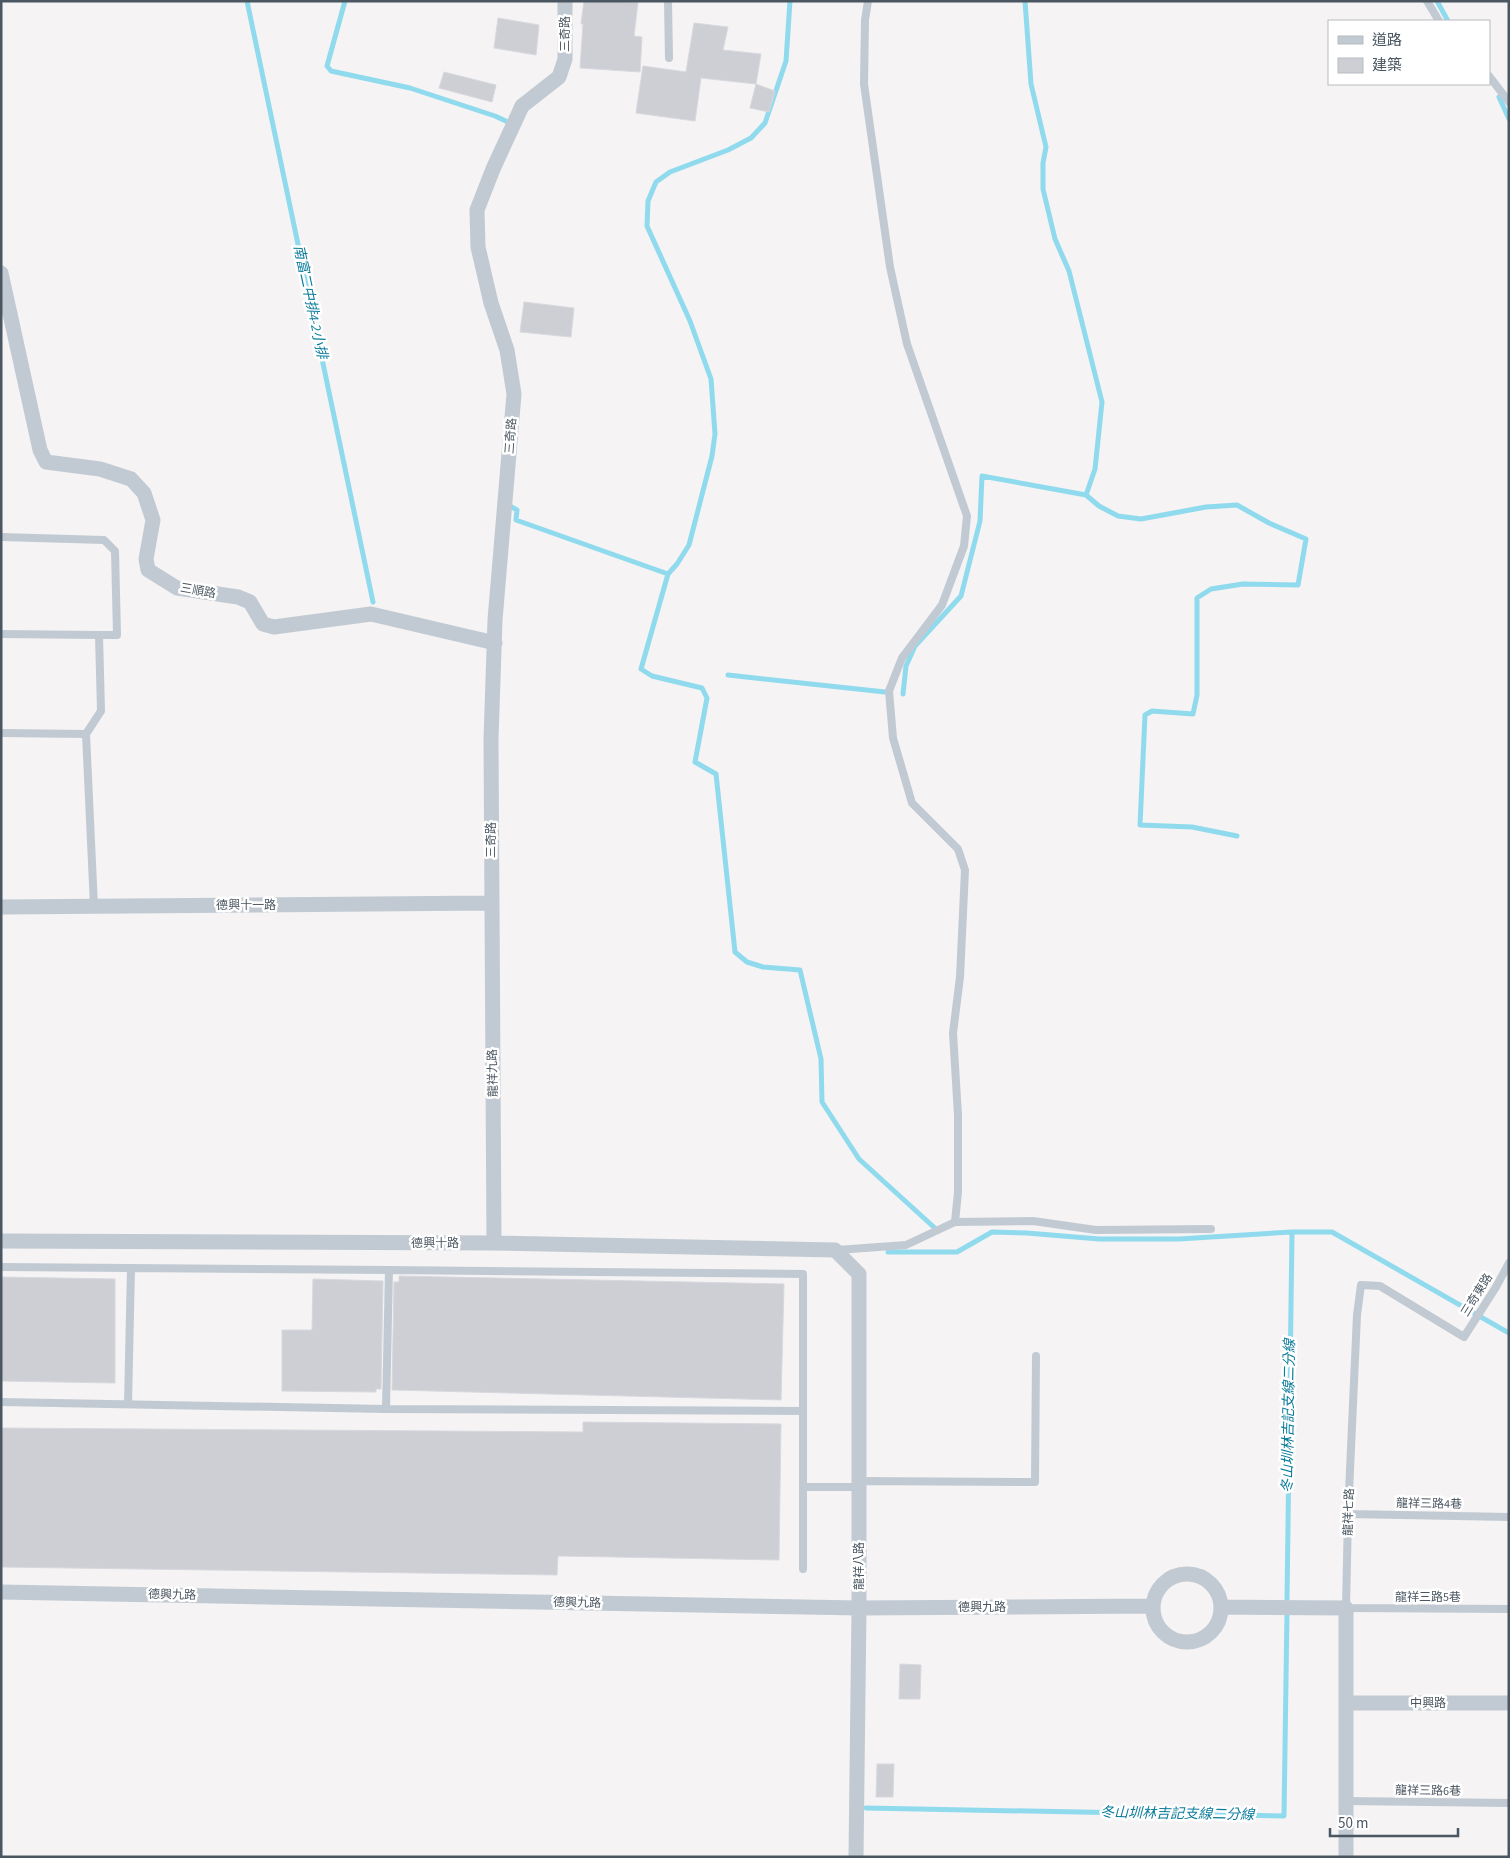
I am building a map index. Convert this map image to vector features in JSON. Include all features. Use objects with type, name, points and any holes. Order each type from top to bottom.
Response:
[{"type":"street","name":"三奇路","points":[[492,903],[491,739],[495,620],[514,394],[507,350],[491,302],[478,247],[477,210],[493,169],[522,106],[559,77],[565,59],[565,1]]},
{"type":"street","name":"三順路","points":[[1,273],[40,450],[46,462],[100,469],[131,479],[144,493],[153,520],[146,559],[148,570],[177,588],[238,597],[250,602],[263,624],[274,627],[371,614],[495,643]]},
{"type":"street","name":"德興十一路","points":[[1,907],[492,903]]},
{"type":"street","name":"龍祥九路","points":[[492,903],[494,1243]]},
{"type":"street","name":"德興十路","points":[[1,1241],[494,1243],[835,1250]]},
{"type":"street","name":"龍祥八路","points":[[835,1250],[859,1274],[859,1608],[856,1857]]},
{"type":"street","points":[[1181,1574],[1193,1574],[1204,1578],[1213,1586],[1219,1595],[1221,1607],[1218,1623],[1208,1636],[1198,1641],[1186,1642],[1175,1641],[1165,1636],[1153,1617],[1152,1606],[1154,1595],[1161,1585],[1170,1578],[1181,1574]]},
{"type":"street","name":"德興九路","points":[[1,1592],[859,1608],[1152,1606]]},
{"type":"street","points":[[1221,1607],[1346,1608]]},
{"type":"street","name":"龍祥七路","points":[[1346,1608],[1346,1857]]},
{"type":"street","name":"中興路","points":[[1347,1704],[1509,1703]]},
{"type":"lane","points":[[668,1],[669,58]]},
{"type":"lane","points":[[868,1],[865,20],[864,84],[890,267],[907,344],[967,516],[964,546],[942,605],[902,658],[890,691],[893,738],[912,803],[958,849],[965,870],[960,977],[953,1033],[958,1115],[958,1192],[955,1222]]},
{"type":"lane","points":[[1427,1],[1438,20]]},
{"type":"lane","points":[[1490,77],[1509,102]]},
{"type":"lane","points":[[1,537],[104,540],[115,551],[117,635],[1,634]]},
{"type":"lane","points":[[94,906],[86,734],[101,711],[99,636]]},
{"type":"lane","points":[[1,734],[86,734]]},
{"type":"lane","points":[[835,1250],[906,1245],[955,1222],[1033,1221],[1096,1230],[1211,1229]]},
{"type":"lane","name":"三奇東路","points":[[1464,1338],[1496,1288],[1509,1263]]},
{"type":"lane","points":[[1,1267],[803,1274],[803,1569]]},
{"type":"lane","points":[[128,1404],[131,1268]]},
{"type":"lane","points":[[386,1408],[389,1270]]},
{"type":"lane","name":"龍祥七路","points":[[1346,1608],[1348,1514],[1357,1315],[1361,1285],[1380,1286],[1464,1338]]},
{"type":"lane","points":[[803,1486],[1036,1482],[1036,1356]]},
{"type":"lane","points":[[1,1402],[386,1408],[803,1411]]},
{"type":"lane","name":"龍祥三路4巷","points":[[1348,1514],[1509,1517]]},
{"type":"lane","name":"龍祥三路5巷","points":[[1346,1608],[1509,1609]]},
{"type":"lane","name":"龍祥三路6巷","points":[[1346,1801],[1509,1803]]},
{"type":"building","points":[[584,1],[638,2],[634,36],[642,37],[640,72],[580,68],[583,24],[581,24]]},
{"type":"building","points":[[498,18],[539,25],[536,55],[494,48]]},
{"type":"building","points":[[694,23],[728,27],[723,50],[761,54],[756,84],[701,78],[695,121],[636,113],[643,66],[686,72]]},
{"type":"building","points":[[444,72],[496,85],[492,102],[439,88]]},
{"type":"building","points":[[756,84],[775,91],[769,112],[750,108]]},
{"type":"building","points":[[524,302],[574,308],[571,337],[520,332]]},
{"type":"building","points":[[399,1276],[784,1284],[781,1400],[392,1390],[394,1282],[399,1282]]},
{"type":"building","points":[[1,1277],[115,1279],[115,1383],[1,1381]]},
{"type":"building","points":[[313,1279],[383,1281],[381,1389],[376,1389],[376,1392],[282,1391],[282,1330],[312,1330]]},
{"type":"building","points":[[583,1422],[781,1424],[779,1560],[558,1556],[557,1575],[1,1567],[1,1428],[583,1432]]},
{"type":"building","points":[[900,1664],[921,1665],[920,1699],[899,1699]]},
{"type":"building","points":[[877,1764],[894,1764],[893,1797],[876,1797]]},
{"type":"waterway","name":"南富二中排4-2小排","points":[[247,1],[373,602]]},
{"type":"waterway","points":[[345,1],[327,66],[331,71],[410,88],[495,116],[510,124]]},
{"type":"waterway","points":[[790,1],[786,61],[765,123],[751,138],[728,150],[670,172],[656,182],[648,201],[647,226],[690,321],[711,379],[715,434],[712,456],[689,545],[668,574],[641,669],[652,676],[702,688],[707,698],[695,762],[716,774],[735,952],[747,962],[763,967],[800,970],[821,1059],[822,1102],[859,1159],[937,1230]]},
{"type":"waterway","points":[[1025,1],[1031,84],[1046,147],[1043,163],[1043,189],[1055,239],[1069,271],[1102,402],[1095,469],[1086,495],[1099,506],[1118,516],[1141,519],[1206,507],[1237,505],[1269,523],[1306,539],[1298,585],[1243,584],[1211,589],[1197,598],[1197,695],[1193,714],[1152,711],[1145,715],[1140,825],[1192,827],[1237,836]]},
{"type":"waterway","points":[[1437,1],[1447,20]]},
{"type":"waterway","points":[[1499,97],[1509,119]]},
{"type":"waterway","points":[[903,694],[906,666],[915,646],[961,596],[980,521],[982,476],[1086,495]]},
{"type":"waterway","points":[[508,505],[517,510],[516,520],[668,574]]},
{"type":"waterway","points":[[728,675],[885,692]]},
{"type":"waterway","points":[[888,1252],[957,1252],[992,1232],[1099,1239],[1179,1239],[1292,1232],[1332,1232],[1509,1333]]},
{"type":"waterway","name":"冬山圳林吉記支線二分線","points":[[1287,1600],[1292,1232]]},
{"type":"waterway","name":"冬山圳林吉記支線二分線","points":[[866,1808],[1284,1816],[1287,1612]]}]
